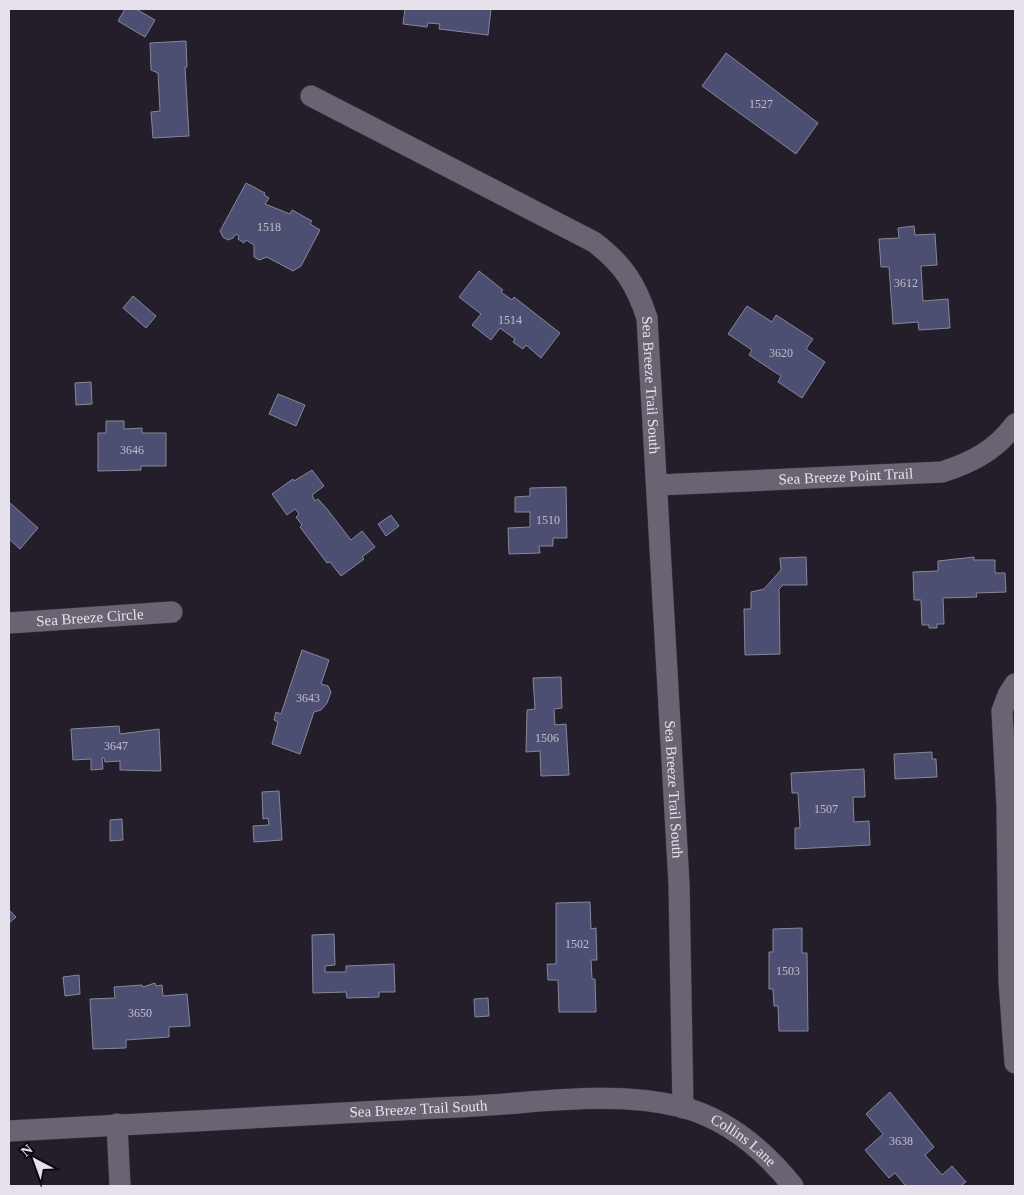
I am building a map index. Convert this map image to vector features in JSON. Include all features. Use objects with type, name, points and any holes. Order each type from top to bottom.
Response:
[{"type":"street","name":"Sea Breeze Trail South","points":[[9,1132],[117,1124],[483,1106],[604,1097],[643,1100],[683,1108],[679,884],[648,318],[630,277],[610,254],[594,242],[311,96]]},
{"type":"street","name":"Sea Breeze Point Trail","points":[[658,486],[942,472],[970,463],[987,453],[1002,440],[1015,424]]},
{"type":"street","name":"Sea Breeze Circle","points":[[9,623],[172,612]]},
{"type":"street","points":[[1015,684],[1008,695],[1002,711],[1007,806],[1009,982],[1015,1062]]},
{"type":"street","name":"Collins Lane","points":[[683,1108],[718,1120],[746,1139],[778,1168],[793,1186]]},
{"type":"street","points":[[117,1124],[120,1186]]},
{"type":"building","points":[[125,9],[136,9],[155,20],[145,37],[118,21]]},
{"type":"building","points":[[405,9],[491,9],[488,35],[439,29],[440,24],[428,23],[427,27],[403,24]]},
{"type":"building","points":[[186,41],[187,67],[185,67],[189,136],[153,138],[151,112],[160,111],[158,73],[151,70],[150,43]]},
{"type":"building","points":[[726,53],[818,123],[796,154],[702,86]]},
{"type":"building","points":[[246,183],[265,193],[264,195],[269,198],[265,204],[290,214],[292,210],[312,221],[310,224],[320,230],[301,266],[293,271],[267,257],[259,260],[254,257],[254,245],[246,240],[244,243],[238,239],[239,236],[236,234],[228,240],[223,237],[220,231]]},
{"type":"building","points":[[914,226],[915,235],[935,234],[937,265],[921,266],[923,301],[948,299],[950,328],[919,330],[918,322],[893,324],[889,267],[881,267],[879,239],[899,238],[898,228]]},
{"type":"building","points":[[479,271],[503,290],[501,292],[512,300],[514,297],[560,333],[541,358],[526,345],[523,349],[513,342],[515,339],[500,328],[491,340],[472,325],[481,314],[459,297]]},
{"type":"building","points":[[133,296],[156,316],[146,328],[123,308]]},
{"type":"building","points":[[747,306],[772,322],[776,315],[813,339],[806,349],[825,362],[802,398],[778,382],[781,376],[749,355],[752,350],[728,334]]},
{"type":"building","points":[[91,382],[92,404],[76,405],[75,383]]},
{"type":"building","points":[[278,394],[305,405],[296,426],[269,414]]},
{"type":"building","points":[[106,421],[124,421],[124,429],[142,428],[142,433],[166,433],[166,466],[141,466],[141,470],[98,471],[98,433],[106,433]]},
{"type":"building","points":[[312,470],[324,486],[312,495],[315,501],[318,499],[351,540],[362,531],[375,547],[362,557],[364,559],[341,576],[330,562],[327,563],[300,527],[302,525],[296,517],[299,514],[295,509],[287,515],[272,494],[293,479],[294,481]]},
{"type":"building","points":[[566,487],[567,538],[553,538],[553,546],[539,546],[540,553],[509,554],[508,528],[530,527],[530,512],[515,512],[515,497],[530,496],[530,488]]},
{"type":"building","points":[[9,502],[38,528],[20,549],[9,539]]},
{"type":"building","points":[[391,515],[399,526],[386,536],[378,524]]},
{"type":"building","points":[[806,557],[807,585],[783,585],[779,589],[780,654],[745,655],[744,609],[751,609],[751,592],[764,589],[781,570],[780,558]]},
{"type":"building","points":[[974,557],[974,560],[995,560],[995,573],[1005,573],[1006,592],[976,593],[977,597],[943,598],[944,624],[937,624],[937,628],[929,628],[929,625],[922,625],[921,600],[914,600],[913,572],[938,571],[938,561]]},
{"type":"building","points":[[302,650],[329,660],[321,684],[328,686],[331,692],[327,703],[321,710],[314,712],[300,754],[272,744],[278,722],[274,720],[276,712],[281,714]]},
{"type":"building","points":[[561,677],[562,708],[554,709],[555,725],[566,724],[569,775],[541,776],[540,751],[526,752],[527,710],[535,709],[533,678]]},
{"type":"building","points":[[119,726],[120,734],[159,729],[161,771],[120,770],[120,761],[105,762],[104,758],[102,758],[103,769],[91,770],[91,759],[73,760],[71,729]]},
{"type":"building","points":[[932,752],[932,759],[936,759],[937,777],[895,779],[894,754]]},
{"type":"building","points":[[864,769],[865,797],[853,797],[854,822],[869,821],[870,845],[795,849],[795,828],[800,828],[798,793],[792,793],[791,773]]},
{"type":"building","points":[[279,791],[282,840],[254,842],[253,826],[269,825],[268,818],[263,819],[262,792]]},
{"type":"building","points":[[122,819],[123,840],[110,841],[110,820]]},
{"type":"building","points":[[590,902],[591,929],[596,928],[597,960],[591,960],[592,979],[595,979],[596,1012],[559,1012],[558,980],[548,980],[547,964],[556,964],[556,903]]},
{"type":"building","points":[[9,910],[16,917],[9,923]]},
{"type":"building","points":[[802,928],[802,953],[807,953],[808,1031],[779,1031],[778,1006],[774,1006],[773,989],[769,989],[769,952],[773,952],[773,929]]},
{"type":"building","points":[[334,934],[335,965],[325,966],[325,972],[346,972],[346,966],[394,964],[395,992],[379,992],[379,997],[347,998],[346,992],[313,993],[312,935]]},
{"type":"building","points":[[79,975],[80,994],[65,996],[63,977]]},
{"type":"building","points":[[155,983],[156,986],[162,985],[163,996],[187,994],[190,1026],[169,1027],[169,1037],[126,1040],[126,1048],[93,1049],[90,999],[115,998],[114,987],[142,985],[143,987]]},
{"type":"building","points":[[488,998],[489,1016],[475,1017],[474,999]]},
{"type":"building","points":[[890,1092],[934,1147],[925,1155],[942,1175],[952,1166],[966,1182],[960,1186],[903,1186],[905,1185],[895,1173],[889,1178],[865,1150],[883,1134],[866,1114]]}]
